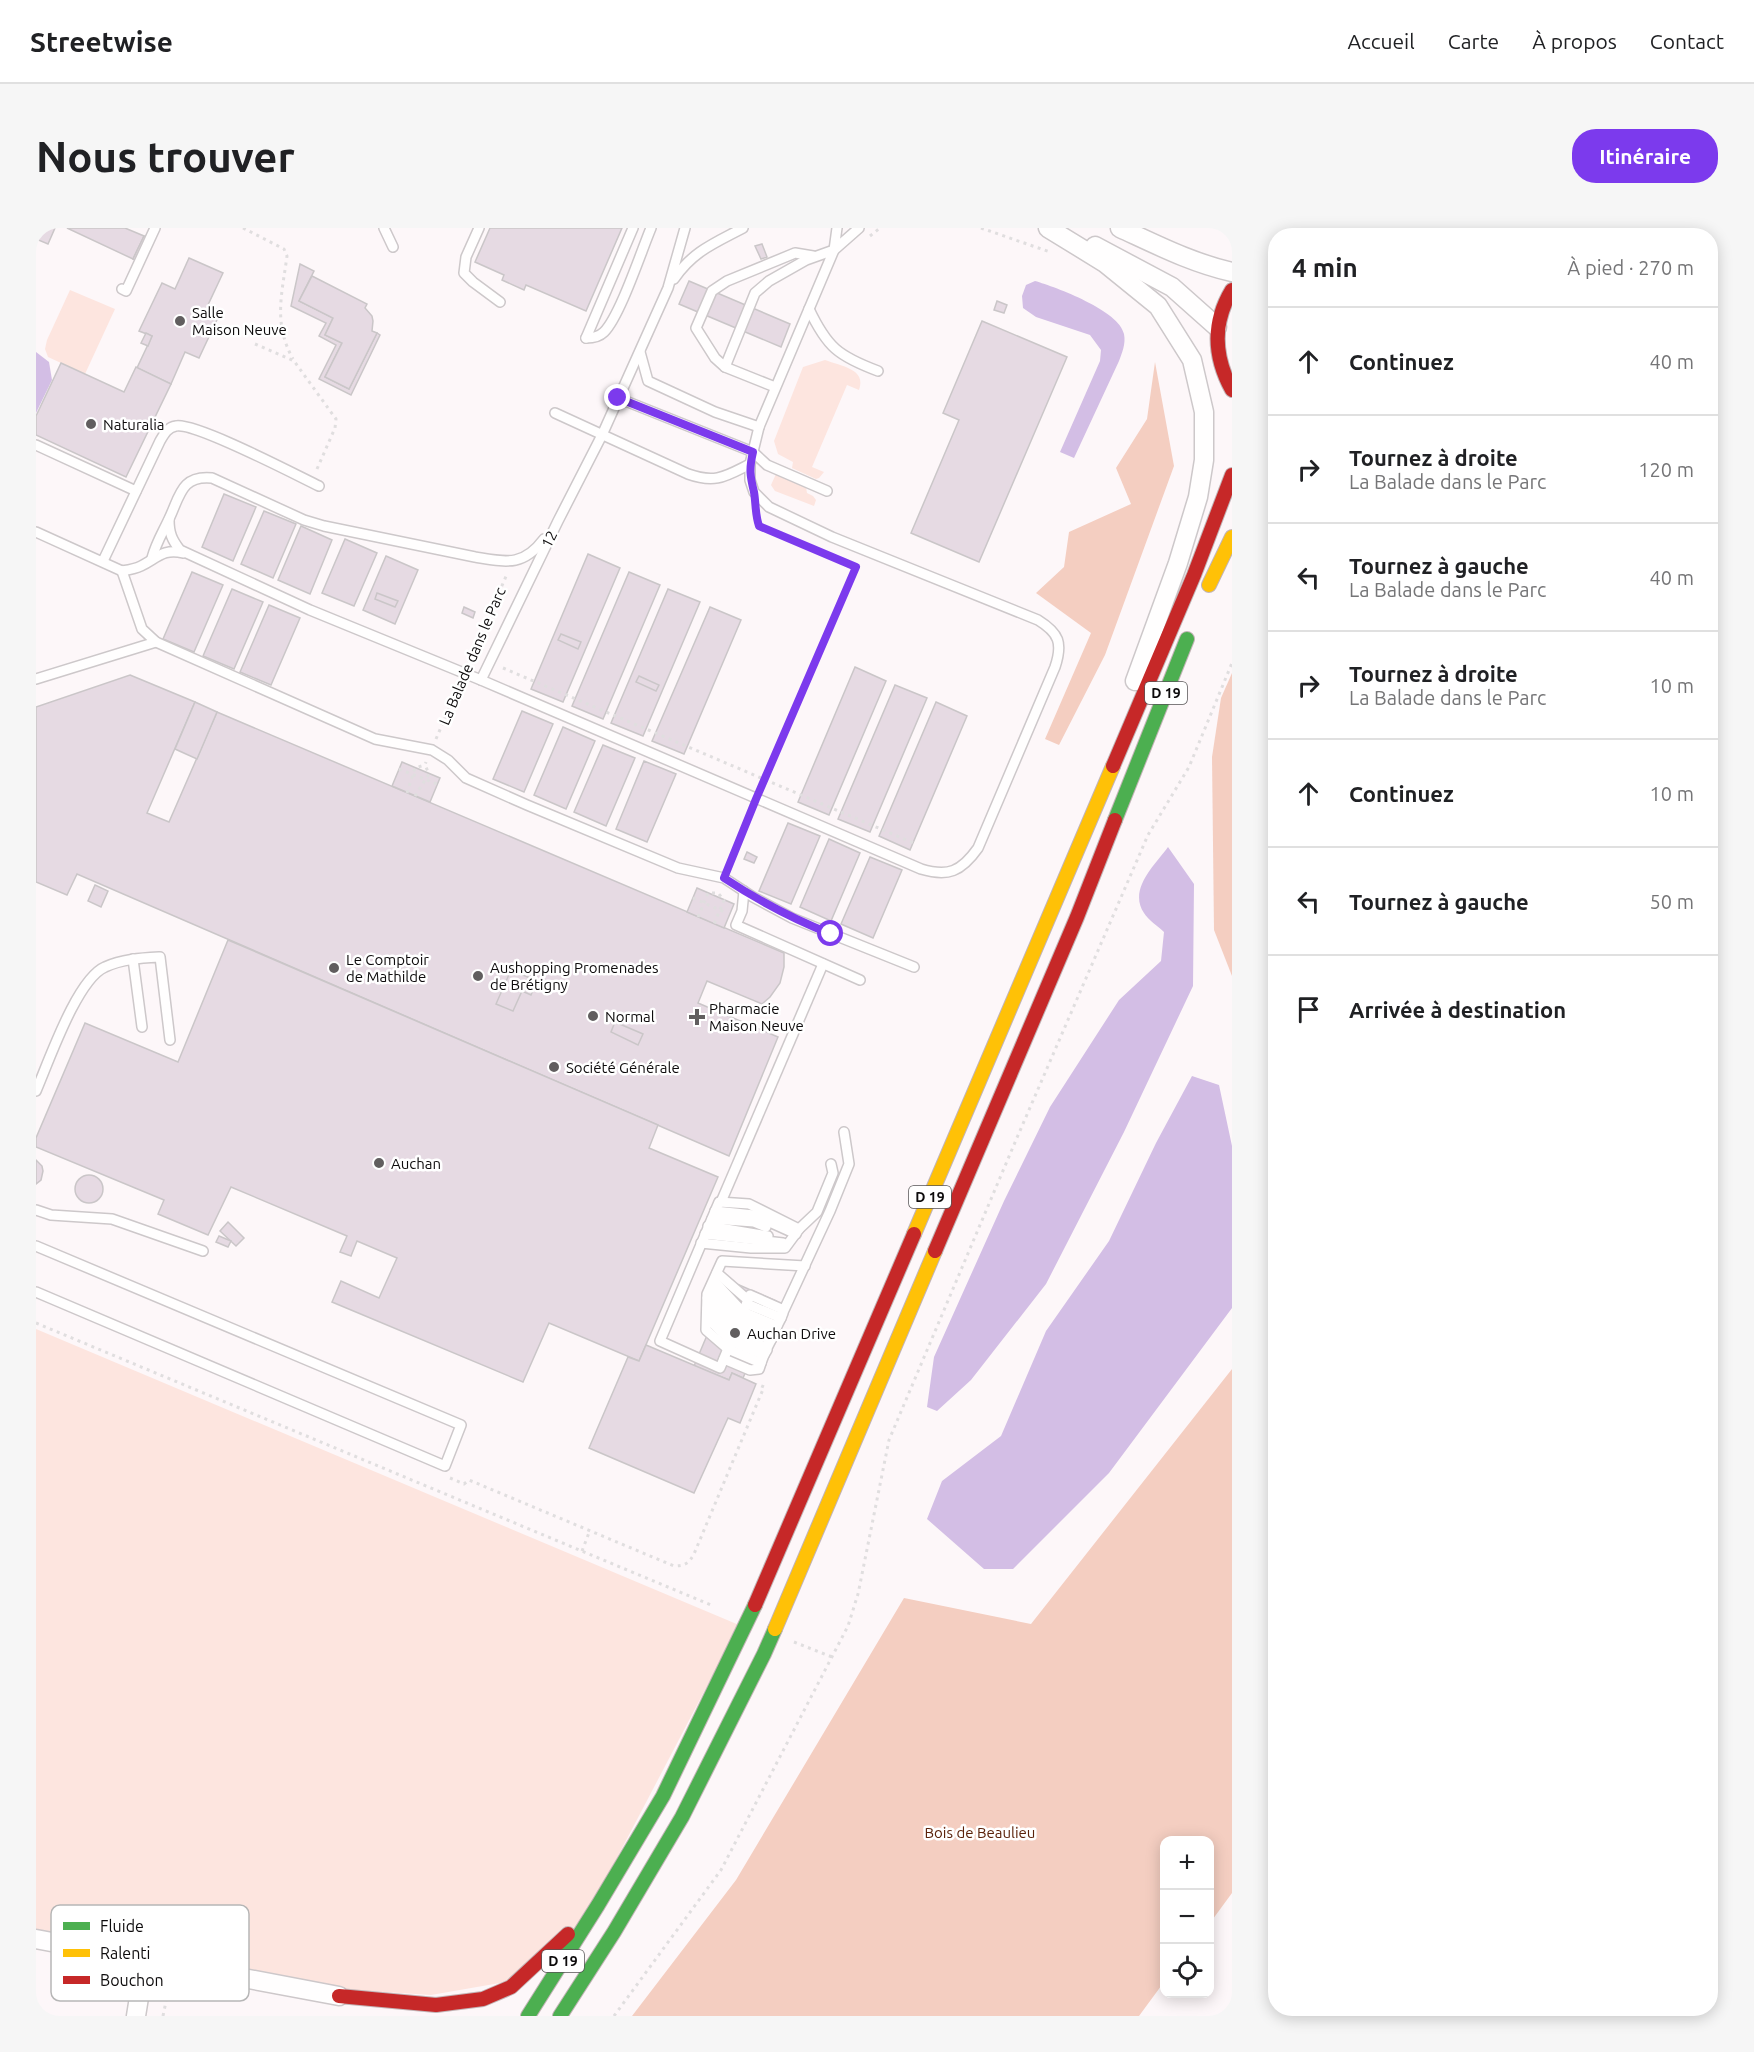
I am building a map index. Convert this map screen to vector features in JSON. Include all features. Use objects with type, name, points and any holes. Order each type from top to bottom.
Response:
[{"type":"main road","points":[[1232,290],[1226,298],[1217,327],[1217,353],[1224,378],[1232,390]]},
{"type":"main road","name":"D 19","points":[[528,2016],[663,1796],[740,1640],[782,1546],[1194,574],[1232,475]]},
{"type":"main road","points":[[1205,595],[1232,537]]},
{"type":"main road","name":"D 19","points":[[560,2016],[614,1932],[682,1817],[764,1654],[1077,917],[1192,628]]},
{"type":"main road","points":[[339,1996],[436,2005],[483,1999],[511,1987],[598,1905]]},
{"type":"main road","points":[[339,1996],[368,2011]]},
{"type":"street","points":[[1049,228],[1103,249],[1172,287],[1217,327]]},
{"type":"street","points":[[1037,945],[1178,563],[1198,497],[1204,460],[1204,412],[1192,360],[1158,306],[1105,263],[1049,228]]},
{"type":"street","points":[[1120,228],[1178,255],[1210,267],[1232,272]]},
{"type":"street","points":[[36,1940],[51,1943]]},
{"type":"street","points":[[249,1980],[339,1996]]},
{"type":"street","points":[[136,2016],[138,2001]]},
{"type":"lane","points":[[122,289],[126,291],[155,228]]},
{"type":"lane","points":[[384,228],[393,247]]},
{"type":"lane","points":[[479,228],[466,257],[464,273],[500,302]]},
{"type":"lane","points":[[633,228],[586,338],[598,336],[611,322],[631,280],[651,228]]},
{"type":"lane","points":[[668,288],[685,228]]},
{"type":"lane","points":[[668,288],[683,265],[700,250],[743,228]]},
{"type":"lane","points":[[169,520],[169,532],[180,550],[310,610],[481,680],[921,869],[934,873],[954,872],[969,860],[978,848],[1055,667],[1059,655],[1059,644],[1056,634],[1038,620],[832,537],[769,507],[754,492],[750,480],[750,464],[759,427],[834,250],[837,228]]},
{"type":"lane","points":[[725,367],[756,294],[769,281],[815,257],[834,250],[859,228]]},
{"type":"lane","points":[[775,387],[725,367],[715,358],[696,328],[712,291],[727,281],[795,253],[815,257]]},
{"type":"lane","name":"12","points":[[481,680],[602,435],[668,288]]},
{"type":"lane","points":[[809,309],[818,330],[832,347],[850,360],[878,370]]},
{"type":"lane","points":[[640,352],[648,381],[716,412],[759,427]]},
{"type":"lane","points":[[618,398],[753,452],[767,465],[827,491]]},
{"type":"lane","points":[[555,413],[688,474],[704,479],[722,478],[750,464]]},
{"type":"lane","points":[[103,561],[160,441],[167,430],[176,426],[199,430],[315,484]]},
{"type":"lane","points":[[36,446],[79,470],[136,491]]},
{"type":"lane","points":[[152,558],[180,492],[192,480],[201,477],[212,478],[304,520],[324,526],[475,557],[513,562],[535,551],[558,521]]},
{"type":"lane","points":[[36,532],[122,571],[145,564],[152,558],[167,552],[179,552],[192,556]]},
{"type":"lane","points":[[122,571],[142,629],[156,642],[375,739],[432,750],[448,760],[466,778],[678,868],[724,878],[792,918],[914,967]]},
{"type":"lane","points":[[36,679],[156,642]]},
{"type":"lane","points":[[744,891],[742,911],[736,925],[860,980]]},
{"type":"lane","points":[[36,1091],[79,993],[91,976],[104,967],[133,959],[160,957],[170,1040]]},
{"type":"lane","points":[[133,959],[142,1027]]},
{"type":"lane","points":[[823,963],[660,1341],[722,1363],[750,1370],[759,1369],[849,1164],[844,1132]]},
{"type":"lane","points":[[708,1226],[751,1248],[785,1248],[817,1212],[833,1173],[831,1164]]},
{"type":"lane","points":[[721,1202],[749,1204],[794,1237]]},
{"type":"lane","points":[[36,1210],[51,1215],[112,1219],[203,1251]]},
{"type":"lane","points":[[708,1226],[754,1215],[794,1237]]},
{"type":"lane","points":[[708,1226],[794,1237]]},
{"type":"lane","points":[[36,1246],[461,1425],[445,1466],[36,1292]]},
{"type":"lane","points":[[773,1337],[740,1320],[706,1330],[711,1290],[723,1261],[805,1266]]},
{"type":"lane","points":[[711,1290],[740,1320],[773,1337]]},
{"type":"lane","points":[[711,1290],[740,1320],[773,1337]]},
{"type":"lane","points":[[711,1290],[740,1320],[773,1337]]},
{"type":"lane","points":[[722,1363],[740,1320]]},
{"type":"path","points":[[243,228],[284,249],[287,256],[279,320],[285,345],[336,419],[335,428],[315,484]]},
{"type":"path","points":[[255,344],[294,360]]},
{"type":"path","points":[[718,893],[856,567],[759,526],[755,515],[754,492]]},
{"type":"path","name":"La Balade dans le Parc","points":[[425,765],[513,562]]},
{"type":"path","points":[[490,663],[916,844]]},
{"type":"path","points":[[614,2016],[721,1870],[848,1626],[858,1594],[889,1440],[1148,835],[1189,767],[1232,663]]},
{"type":"path","points":[[407,793],[415,768],[425,765],[429,774],[415,796]]},
{"type":"path","points":[[399,769],[437,784]]},
{"type":"path","points":[[698,917],[708,893],[718,893],[724,900],[714,924]]},
{"type":"path","points":[[693,898],[730,914]]},
{"type":"path","points":[[36,1323],[711,1605]]},
{"type":"path","points":[[445,1466],[448,1478],[464,1484],[469,1480],[674,1566],[682,1566],[690,1562],[764,1387],[756,1384]]},
{"type":"path","points":[[582,1551],[590,1530]]},
{"type":"path","points":[[789,1640],[832,1657]]},
{"type":"path","points":[[163,2016],[166,2001]]},
{"type":"shaded area","points":[[1035,281],[1071,294],[1100,309],[1120,325],[1124,334],[1124,345],[1119,361],[1074,458],[1060,452],[1100,361],[1101,350],[1090,335],[1036,317],[1023,308],[1022,296],[1026,285]]},
{"type":"shaded area","points":[[70,290],[115,309],[85,374],[48,357],[45,349]]},
{"type":"shaded area","points":[[36,352],[49,362],[52,380],[36,413]]},
{"type":"shaded area","points":[[825,360],[851,369],[859,377],[860,383],[859,390],[847,385],[812,467],[824,472],[816,479],[792,468],[793,462],[778,454],[774,441],[803,367]]},
{"type":"shaded area","points":[[776,474],[806,487],[807,493],[816,500],[814,506],[775,491],[771,485]]},
{"type":"shaded area","points":[[1168,847],[1194,884],[1193,986],[1124,1132],[1046,1284],[971,1380],[937,1411],[927,1407],[934,1357],[1004,1201],[1050,1107],[1119,1000],[1161,961],[1164,932],[1144,913],[1139,895],[1150,869]]},
{"type":"shaded area","points":[[1192,1076],[1219,1085],[1232,1146],[1232,1308],[1109,1473],[1013,1569],[984,1569],[927,1519],[942,1481],[1001,1436],[1046,1331],[1109,1241],[1156,1143]]},
{"type":"shaded area","points":[[36,1329],[739,1625],[587,1915],[523,1979],[431,1995],[354,1990],[249,1971],[249,1905],[51,1905],[51,1935],[36,1932]]},
{"type":"green space","points":[[1155,362],[1174,466],[1105,655],[1059,745],[1045,739],[1091,633],[1036,593],[1064,567],[1069,532],[1131,504],[1116,468],[1147,419]]},
{"type":"green space","points":[[1232,673],[1232,976],[1214,930],[1212,757],[1221,698]]},
{"type":"green space","name":"Bois de Beaulieu","points":[[1232,1369],[1232,1893],[1214,1918],[1214,1836],[1160,1836],[1160,1987],[1139,2016],[632,2016],[736,1880],[904,1598],[1031,1624]]},
{"type":"building","points":[[36,228],[55,228],[48,244],[36,239]]},
{"type":"building","points":[[67,228],[125,228],[144,236],[133,259]]},
{"type":"building","points":[[490,228],[622,228],[586,311],[526,285],[524,290],[502,280],[504,275],[475,262]]},
{"type":"building","points":[[144,236],[147,238],[136,260],[133,259]]},
{"type":"building","points":[[762,244],[767,257],[761,259],[755,246]]},
{"type":"building","name":"Salle Maison Neuve","points":[[189,258],[223,273],[208,305],[221,311],[199,358],[185,352],[171,384],[137,368],[152,336],[139,331],[162,283],[175,289]]},
{"type":"building","points":[[300,264],[314,271],[299,301],[333,318],[325,335],[342,343],[325,377],[349,389],[377,333],[380,335],[351,395],[319,379],[336,345],[319,336],[326,323],[291,306]]},
{"type":"building","points":[[312,276],[367,304],[365,308],[372,316],[372,331],[377,333],[349,389],[325,377],[342,343],[325,335],[333,318],[299,301]]},
{"type":"building","points":[[689,281],[790,324],[781,347],[679,304]]},
{"type":"building","points":[[997,301],[1007,305],[1004,313],[994,310]]},
{"type":"building","points":[[982,321],[1067,357],[979,562],[911,533],[959,420],[943,413]]},
{"type":"building","points":[[146,333],[152,336],[148,346],[141,343]]},
{"type":"building","points":[[61,363],[124,392],[136,367],[171,384],[126,477],[36,435],[36,416]]},
{"type":"building","points":[[224,494],[256,507],[233,561],[202,547]]},
{"type":"building","points":[[264,511],[296,524],[273,578],[241,564]]},
{"type":"building","points":[[301,526],[332,540],[310,594],[278,580]]},
{"type":"building","points":[[345,539],[377,553],[354,606],[322,593]]},
{"type":"building","points":[[588,554],[620,568],[563,702],[531,689]]},
{"type":"building","points":[[386,556],[418,570],[395,624],[363,610]]},
{"type":"building","points":[[192,572],[223,585],[194,652],[163,639]]},
{"type":"building","points":[[629,572],[660,585],[603,719],[572,706]]},
{"type":"building","points":[[232,589],[263,602],[234,669],[203,656]]},
{"type":"building","points":[[668,589],[700,602],[643,736],[611,723]]},
{"type":"building","points":[[377,593],[398,601],[395,607],[375,599]]},
{"type":"building","points":[[269,605],[300,618],[271,685],[240,672]]},
{"type":"building","points":[[464,607],[475,612],[473,618],[462,613]]},
{"type":"building","points":[[710,607],[741,620],[684,754],[652,741]]},
{"type":"building","points":[[561,634],[581,642],[578,649],[558,640]]},
{"type":"building","points":[[855,667],[886,681],[829,815],[798,802]]},
{"type":"building","points":[[130,675],[195,702],[147,813],[169,822],[217,712],[784,953],[784,967],[780,983],[762,1004],[707,981],[698,1003],[778,1037],[729,1156],[77,874],[67,895],[36,882],[36,707]]},
{"type":"building","points":[[639,676],[659,685],[656,691],[636,682]]},
{"type":"building","points":[[895,685],[927,698],[870,832],[838,819]]},
{"type":"building","points":[[195,702],[217,712],[197,759],[175,749]]},
{"type":"building","points":[[936,702],[967,716],[910,850],[879,836]]},
{"type":"building","points":[[522,711],[553,724],[524,792],[493,779]]},
{"type":"building","points":[[563,727],[595,741],[566,809],[534,795]]},
{"type":"building","points":[[603,745],[635,758],[606,826],[574,812]]},
{"type":"building","points":[[644,761],[676,774],[647,842],[616,829]]},
{"type":"building","points":[[402,762],[440,778],[430,802],[392,786]]},
{"type":"building","points":[[788,823],[820,836],[791,904],[759,891]]},
{"type":"building","points":[[829,839],[860,853],[831,921],[800,907]]},
{"type":"building","points":[[747,852],[757,857],[754,863],[744,859]]},
{"type":"building","points":[[870,857],[902,870],[873,938],[841,924]]},
{"type":"building","points":[[95,885],[108,891],[101,907],[88,901]]},
{"type":"building","points":[[697,888],[734,904],[724,928],[687,912]]},
{"type":"building","name":"Auchan","points":[[228,940],[658,1125],[649,1148],[718,1177],[639,1361],[549,1323],[523,1382],[332,1302],[341,1281],[379,1298],[397,1258],[357,1241],[351,1256],[340,1252],[347,1236],[231,1187],[208,1235],[158,1214],[164,1200],[36,1147],[36,1138],[85,1023],[178,1062]]},
{"type":"building","points":[[511,970],[537,981],[531,995],[522,991],[513,1011],[496,1004]]},
{"type":"building","points":[[615,1022],[643,1034],[638,1045],[611,1032]]},
{"type":"building","points":[[36,1160],[42,1166],[43,1171],[41,1180],[36,1184]]},
{"type":"building","points":[[89,1175],[99,1179],[103,1189],[99,1199],[89,1203],[79,1199],[75,1189],[79,1179]]},
{"type":"building","points":[[228,1222],[244,1238],[236,1246],[220,1231]]},
{"type":"building","points":[[219,1236],[231,1241],[228,1247],[216,1242]]},
{"type":"building","name":"Auchan Drive","points":[[730,1281],[776,1301],[743,1378],[732,1373],[729,1380],[694,1366]]},
{"type":"building","points":[[646,1345],[729,1380],[732,1373],[756,1384],[740,1423],[728,1418],[694,1493],[589,1448],[628,1357],[639,1361]]},
{"type":"traffic: fast","points":[[1115,820],[1187,639]]},
{"type":"traffic: fast","points":[[528,2016],[663,1796],[755,1605]]},
{"type":"traffic: fast","points":[[560,2016],[614,1932],[682,1817],[775,1629]]},
{"type":"traffic: slow","points":[[1209,585],[1232,537]]},
{"type":"traffic: slow","points":[[914,1234],[1113,766]]},
{"type":"traffic: slow","points":[[775,1629],[935,1251]]},
{"type":"traffic: jam","points":[[1232,290],[1218,327],[1219,353],[1232,390]]},
{"type":"traffic: jam","points":[[1113,766],[1194,575],[1232,475]]},
{"type":"traffic: jam","points":[[935,1251],[1077,917],[1115,820]]},
{"type":"traffic: jam","points":[[755,1605],[914,1234]]},
{"type":"traffic: jam","points":[[339,1996],[436,2005],[483,1999],[511,1987],[568,1934]]},
{"type":"place","name":"Salle Maison Neuve","points":[[180,321]]},
{"type":"place","name":"Naturalia","points":[[91,424]]},
{"type":"place","name":"Le Comptoir de Mathilde","points":[[334,968]]},
{"type":"place","name":"Aushopping Promenades de Brétigny","points":[[478,976]]},
{"type":"place","name":"Normal","points":[[593,1016]]},
{"type":"place","name":"Pharmacie Maison Neuve","points":[[697,1017]]},
{"type":"place","name":"Société Générale","points":[[554,1067]]},
{"type":"place","name":"Auchan","points":[[379,1163]]},
{"type":"place","name":"Auchan Drive","points":[[735,1333]]},
{"type":"route","points":[[618,398],[753,452],[750,480],[754,492],[755,515],[759,526],[856,567],[724,878],[792,918],[831,934]]}]
